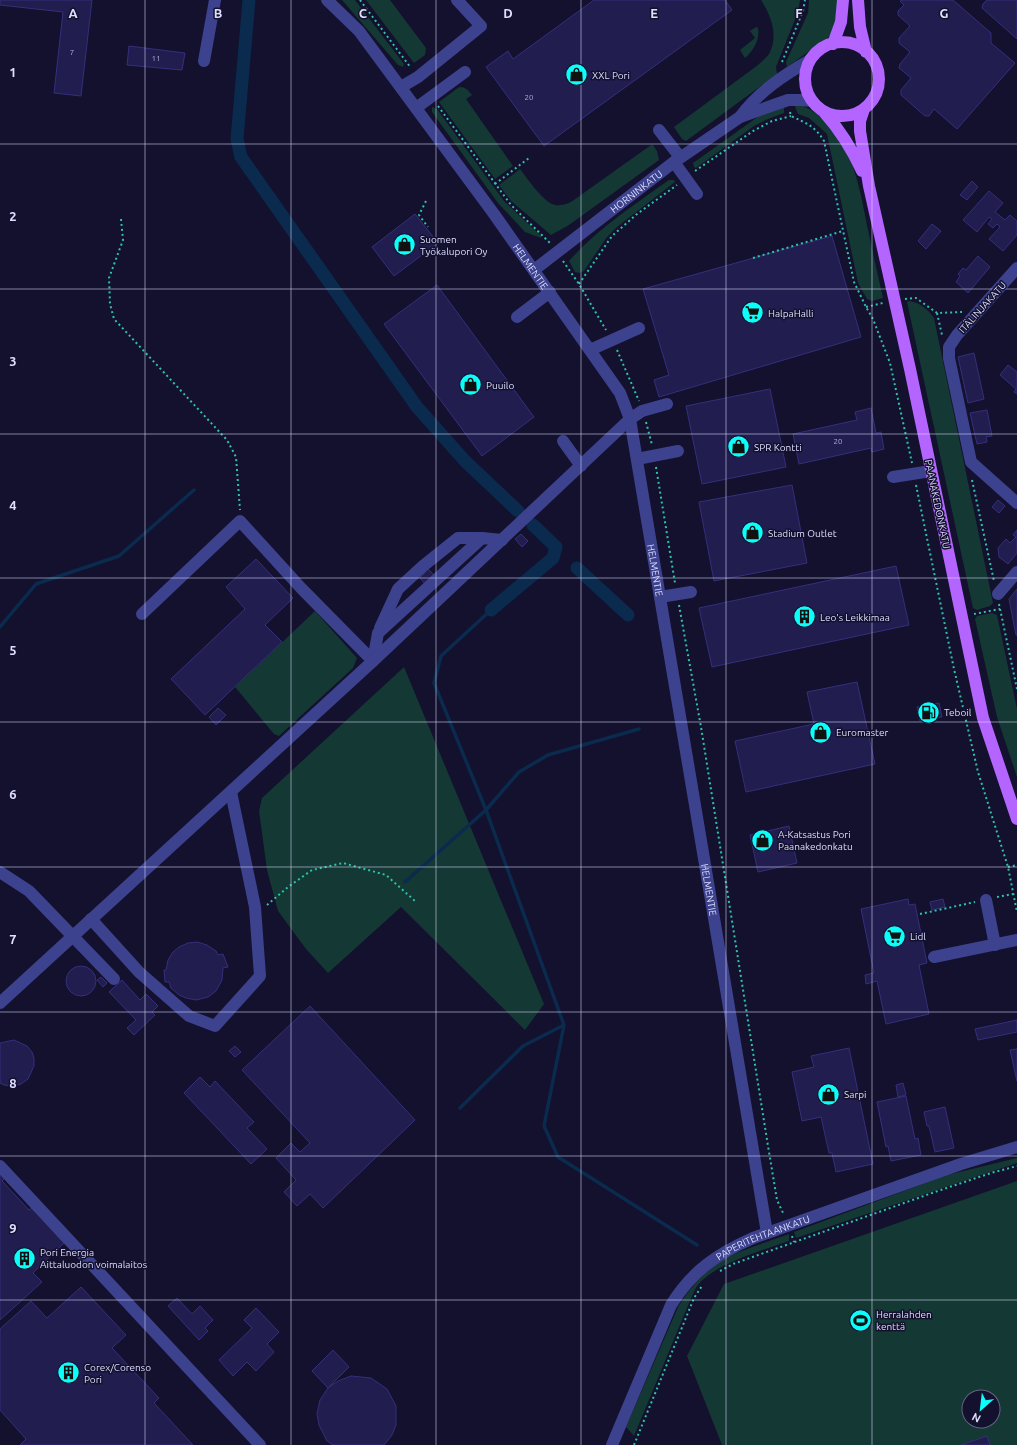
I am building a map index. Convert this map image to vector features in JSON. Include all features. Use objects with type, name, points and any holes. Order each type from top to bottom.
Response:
[{"type":"main road","points":[[832,44],[841,22],[843,0]]},
{"type":"main road","points":[[858,0],[860,27],[866,52]]},
{"type":"main road","points":[[840,43],[854,45],[866,52],[875,64],[878,78],[876,92],[873,98],[864,109],[857,113],[836,116],[823,111],[812,101],[806,88],[805,81],[807,67],[810,60],[820,50],[832,44],[840,43]]},
{"type":"main road","name":"PAANAKEDONKATU","points":[[864,109],[860,121],[860,131],[869,186],[895,301],[983,718],[1017,819]]},
{"type":"main road","name":"PAANAKEDONKATU","points":[[823,111],[838,127],[851,148],[869,186]]},
{"type":"street","points":[[204,61],[215,0]]},
{"type":"street","name":"HELMENTIE","points":[[327,0],[359,31],[550,292],[620,393],[630,419],[767,1233]]},
{"type":"street","points":[[401,87],[418,77],[481,26],[457,0]]},
{"type":"street","name":"HORNINKATU","points":[[740,117],[748,106],[784,75],[810,60]]},
{"type":"street","points":[[416,108],[465,72]]},
{"type":"street","name":"HORNINKATU","points":[[534,270],[677,160],[740,117],[788,100],[812,101]]},
{"type":"street","points":[[659,130],[686,178],[697,194]]},
{"type":"street","name":"ITÄLINJAKATU","points":[[946,344],[957,335],[1017,268]]},
{"type":"street","points":[[517,317],[550,292]]},
{"type":"street","points":[[590,350],[639,328]]},
{"type":"street","points":[[946,344],[971,462],[1017,503]]},
{"type":"street","points":[[0,1003],[373,662],[630,419],[642,411],[667,404]]},
{"type":"street","points":[[563,441],[581,466]]},
{"type":"street","points":[[637,459],[678,451]]},
{"type":"street","points":[[893,477],[931,471]]},
{"type":"street","points":[[142,614],[240,521],[301,588],[373,662]]},
{"type":"street","points":[[373,662],[378,633],[398,589],[423,566],[458,538],[502,540]]},
{"type":"street","points":[[378,633],[482,538]]},
{"type":"street","points":[[998,594],[1017,572]]},
{"type":"street","points":[[660,597],[691,592]]},
{"type":"street","points":[[91,919],[140,972],[189,1016],[215,1026],[260,976],[254,907],[231,792]]},
{"type":"street","points":[[0,872],[29,891],[114,979]]},
{"type":"street","points":[[986,900],[995,945]]},
{"type":"street","points":[[934,957],[1017,940]]},
{"type":"street","name":"PAPERITEHTAANKATU","points":[[612,1445],[671,1305],[681,1289],[693,1276],[712,1260],[730,1248],[767,1233],[960,1164],[1017,1148]]},
{"type":"street","points":[[0,1166],[260,1445]]},
{"type":"path","points":[[360,0],[418,77]]},
{"type":"path","points":[[784,75],[782,61],[803,11],[805,0]]},
{"type":"path","points":[[432,96],[511,205],[549,240],[579,284],[613,340],[635,392],[651,438],[701,727],[777,1200],[794,1242]]},
{"type":"path","points":[[788,100],[791,116]]},
{"type":"path","points":[[579,284],[612,236],[637,214],[753,131],[772,120],[791,116],[807,123],[818,132],[824,141],[854,282],[873,319],[890,363],[953,662],[978,772],[1008,867],[1017,912]]},
{"type":"path","points":[[495,184],[529,158]]},
{"type":"path","points":[[426,201],[419,215],[428,228]]},
{"type":"path","points":[[122,219],[123,240],[109,278],[110,304],[114,318],[227,440],[236,457],[240,521]]},
{"type":"path","points":[[753,258],[844,231]]},
{"type":"path","points":[[866,307],[916,298],[937,313],[966,312],[961,318]]},
{"type":"path","points":[[937,313],[946,344]]},
{"type":"path","points":[[971,478],[998,594],[1017,690]]},
{"type":"path","points":[[254,907],[265,907],[288,887],[312,870],[343,863],[386,875],[415,902]]},
{"type":"path","points":[[1008,867],[1017,865]]},
{"type":"path","points":[[920,914],[1013,894]]},
{"type":"path","points":[[715,1274],[733,1264],[794,1242],[963,1183],[1017,1166]]},
{"type":"path","points":[[634,1445],[694,1298],[703,1285]]},
{"type":"green space","points":[[342,0],[355,0],[404,64],[403,67],[398,65]]},
{"type":"green space","points":[[366,0],[390,0],[426,48],[425,55],[414,63]]},
{"type":"green space","points":[[761,0],[800,0],[798,12],[776,67],[777,74],[686,141],[682,139],[674,127],[758,65],[769,54],[772,47],[774,33],[771,19]]},
{"type":"green space","points":[[809,0],[838,0],[835,25],[829,37],[787,67],[786,62],[808,13]]},
{"type":"green space","points":[[756,27],[758,28],[757,41],[754,48],[745,58],[740,50],[755,38],[750,31]]},
{"type":"green space","points":[[459,87],[467,89],[472,95],[466,99],[513,166],[495,179],[439,102]]},
{"type":"green space","points":[[794,104],[810,109],[823,119],[834,130],[849,156],[858,185],[883,298],[872,301],[867,299],[858,283],[827,134],[809,118],[798,114]]},
{"type":"green space","points":[[432,107],[437,109],[504,201],[541,236],[541,238],[525,232],[498,203],[432,112]]},
{"type":"green space","points":[[784,107],[784,113],[754,126],[696,168],[694,167],[693,163],[759,116]]},
{"type":"green space","points":[[653,145],[657,151],[659,160],[569,225],[551,235],[511,201],[499,185],[520,169],[536,190],[546,200],[555,205],[563,205],[571,202]]},
{"type":"green space","points":[[669,180],[674,180],[675,182],[617,227],[607,237],[584,271],[579,273],[575,272],[569,261],[580,249],[616,218]]},
{"type":"green space","points":[[909,301],[923,306],[934,318],[993,603],[990,606],[977,610],[973,608],[907,302]]},
{"type":"green space","points":[[315,611],[357,658],[353,668],[279,736],[274,734],[235,687]]},
{"type":"green space","points":[[992,613],[997,615],[1017,709],[1017,777],[997,717],[975,619],[977,616]]},
{"type":"green space","points":[[404,667],[544,1004],[525,1030],[401,907],[328,973],[306,949],[278,911],[267,870],[259,811],[262,798]]},
{"type":"green space","points":[[1017,1158],[1017,1163],[796,1238],[794,1232],[947,1175]]},
{"type":"green space","name":"Herralahden kenttä","points":[[1017,1181],[1017,1445],[722,1445],[687,1356],[724,1284]]},
{"type":"green space","points":[[789,1234],[789,1241],[753,1253],[727,1264],[705,1277],[697,1286],[634,1436],[626,1427],[678,1307],[691,1289],[700,1278],[725,1259]]},
{"type":"building","points":[[0,0],[92,0],[81,96],[54,93],[63,12],[0,5]]},
{"type":"building","points":[[594,0],[725,0],[732,10],[544,146],[486,67],[508,51],[513,59]]},
{"type":"building","points":[[953,0],[991,33],[991,43],[1015,63],[957,129],[934,109],[929,116],[925,116],[901,95],[901,90],[911,78],[899,68],[900,64],[910,52],[899,43],[899,38],[910,26],[898,15],[898,11],[904,5],[900,1]]},
{"type":"building","points":[[987,0],[1017,0],[1017,39],[982,8],[983,4]]},
{"type":"building","points":[[129,46],[185,53],[182,70],[127,65]]},
{"type":"building","points":[[972,181],[978,187],[967,200],[960,195]]},
{"type":"building","points":[[989,191],[1003,203],[995,212],[1005,220],[1010,215],[1017,221],[1017,235],[1003,251],[989,239],[1000,227],[997,224],[993,228],[988,224],[992,219],[989,217],[977,232],[963,220]]},
{"type":"building","name":"Suomen Työkalupori Oy","points":[[415,214],[438,243],[394,276],[372,247]]},
{"type":"building","points":[[932,224],[941,231],[926,249],[918,241]]},
{"type":"building","name":"HalpaHalli","points":[[832,236],[861,337],[659,397],[654,380],[669,375],[643,289]]},
{"type":"building","points":[[978,256],[990,267],[968,293],[956,282],[960,276],[958,274],[963,268],[966,270]]},
{"type":"building","name":"Puuilo","points":[[437,285],[534,417],[482,456],[384,324]]},
{"type":"building","points":[[974,353],[984,399],[968,403],[958,357]]},
{"type":"building","points":[[1008,365],[1017,372],[1017,394],[1014,392],[1016,389],[1000,375]]},
{"type":"building","name":"SPR Kontti","points":[[770,389],[786,467],[702,484],[686,406]]},
{"type":"building","points":[[871,408],[876,433],[881,432],[884,449],[872,452],[871,448],[799,464],[793,434],[857,420],[855,412]]},
{"type":"building","points":[[987,410],[992,436],[986,437],[987,442],[977,444],[970,413]]},
{"type":"building","name":"Stadium Outlet","points":[[792,485],[807,563],[714,581],[699,502]]},
{"type":"building","points":[[998,500],[1005,506],[999,513],[992,507]]},
{"type":"building","points":[[1017,530],[1017,553],[1008,564],[999,557],[998,548],[1006,539],[1010,543],[1016,537],[1013,535]]},
{"type":"building","points":[[521,534],[528,541],[522,547],[515,539]]},
{"type":"building","points":[[256,559],[293,598],[265,625],[282,642],[205,715],[171,679],[245,609],[226,587]]},
{"type":"building","name":"Leo's Leikkimaa","points":[[896,566],[909,625],[712,667],[699,608]]},
{"type":"building","points":[[428,569],[434,575],[425,584],[420,578]]},
{"type":"building","points":[[1017,589],[1017,635],[1016,635],[1009,599]]},
{"type":"building","name":"Euromaster","points":[[857,682],[875,764],[746,792],[735,741],[814,724],[807,692]]},
{"type":"building","name":"Teboil","points":[[939,703],[942,717],[920,721],[917,707]]},
{"type":"building","points":[[218,708],[226,715],[216,725],[209,717]]},
{"type":"building","points":[[789,826],[797,863],[758,872],[750,835]]},
{"type":"building","name":"Lidl","points":[[908,899],[909,905],[915,904],[927,963],[919,965],[929,1014],[886,1024],[877,981],[866,984],[865,975],[874,973],[861,909]]},
{"type":"building","points":[[943,899],[945,907],[932,910],[930,902]]},
{"type":"building","points":[[197,942],[207,945],[216,951],[218,955],[223,954],[228,967],[223,968],[222,980],[216,991],[208,997],[196,1000],[179,995],[171,988],[169,982],[165,982],[164,970],[166,970],[168,960],[173,952],[179,947],[188,943]]},
{"type":"building","points":[[81,966],[87,967],[95,975],[95,987],[87,995],[81,996],[75,995],[67,987],[66,981],[67,975],[75,967]]},
{"type":"building","points":[[101,977],[107,983],[103,987],[97,980]]},
{"type":"building","points":[[122,980],[140,1000],[146,994],[158,1006],[152,1012],[155,1015],[134,1035],[127,1028],[136,1020],[109,992]]},
{"type":"building","points":[[310,1006],[415,1120],[323,1208],[310,1194],[297,1206],[284,1192],[296,1180],[276,1158],[291,1143],[300,1152],[310,1143],[242,1070]]},
{"type":"building","points":[[1017,1020],[1017,1032],[978,1040],[975,1029]]},
{"type":"building","points":[[14,1040],[27,1046],[32,1052],[34,1066],[28,1079],[21,1084],[14,1086],[4,1085],[0,1083],[0,1043]]},
{"type":"building","points":[[235,1046],[241,1052],[235,1057],[229,1051]]},
{"type":"building","name":"Sarpi","points":[[849,1048],[873,1164],[836,1172],[832,1153],[829,1153],[821,1117],[802,1121],[792,1072],[814,1067],[811,1056]]},
{"type":"building","points":[[1017,1049],[1017,1081],[1010,1050]]},
{"type":"building","points":[[200,1077],[210,1087],[215,1081],[254,1122],[247,1128],[267,1149],[251,1164],[184,1093]]},
{"type":"building","points":[[903,1083],[906,1095],[898,1097],[896,1085]]},
{"type":"building","points":[[906,1096],[915,1139],[918,1138],[921,1155],[891,1161],[888,1146],[886,1147],[877,1102]]},
{"type":"building","points":[[945,1107],[954,1148],[935,1152],[924,1112]]},
{"type":"building","name":"Pori Energia Aittaluodon voimalaitos","points":[[0,1173],[5,1178],[2,1181],[29,1210],[32,1208],[64,1243],[33,1273],[42,1282],[0,1320]]},
{"type":"building","name":"Corex/Corenso Pori","points":[[81,1287],[126,1335],[112,1348],[159,1398],[154,1403],[193,1445],[20,1445],[26,1439],[0,1410],[0,1329],[31,1301],[47,1318]]},
{"type":"building","points":[[177,1298],[192,1314],[200,1306],[213,1320],[205,1328],[208,1331],[199,1340],[168,1306]]},
{"type":"building","points":[[256,1308],[279,1332],[267,1344],[274,1352],[256,1371],[247,1362],[233,1376],[219,1360],[252,1328],[244,1320]]},
{"type":"building","points":[[333,1350],[349,1367],[328,1388],[312,1371]]},
{"type":"building","points":[[351,1376],[371,1378],[387,1389],[396,1406],[396,1425],[392,1435],[384,1445],[333,1445],[327,1441],[319,1425],[317,1414],[320,1400],[328,1388],[338,1381]]},
{"type":"building","points":[[987,1436],[990,1445],[961,1445]]},
{"type":"waterway","points":[[249,0],[237,139],[241,157],[417,407],[465,461],[518,511]]},
{"type":"waterway","points":[[0,627],[36,584],[119,556],[194,490]]},
{"type":"waterway","points":[[491,610],[553,558],[556,547],[533,525]]},
{"type":"waterway","points":[[577,568],[628,615]]},
{"type":"waterway","points":[[491,610],[441,656],[434,683],[486,810],[564,1025],[544,1126],[558,1157],[697,1245]]},
{"type":"waterway","points":[[405,882],[486,810],[519,772],[548,755],[639,729]]},
{"type":"waterway","points":[[460,1108],[523,1046],[564,1025]]},
{"type":"place","name":"XXL Pori","points":[[577,75]]},
{"type":"place","name":"Suomen Työkalupori Oy","points":[[405,245]]},
{"type":"place","name":"HalpaHalli","points":[[752,313]]},
{"type":"place","name":"Puuilo","points":[[470,385]]},
{"type":"place","name":"SPR Kontti","points":[[738,447]]},
{"type":"place","name":"Stadium Outlet","points":[[753,533]]},
{"type":"place","name":"Leo's Leikkimaa","points":[[804,617]]},
{"type":"place","name":"Teboil","points":[[929,712]]},
{"type":"place","name":"Euromaster","points":[[821,732]]},
{"type":"place","name":"A-Katsastus Pori Paanakedonkatu","points":[[763,840]]},
{"type":"place","name":"Lidl","points":[[894,936]]},
{"type":"place","name":"Sarpi","points":[[828,1094]]},
{"type":"place","name":"Pori Energia Aittaluodon voimalaitos","points":[[24,1258]]},
{"type":"place","name":"Herralahden kenttä","points":[[861,1320]]},
{"type":"place","name":"Corex/Corenso Pori","points":[[68,1373]]}]
